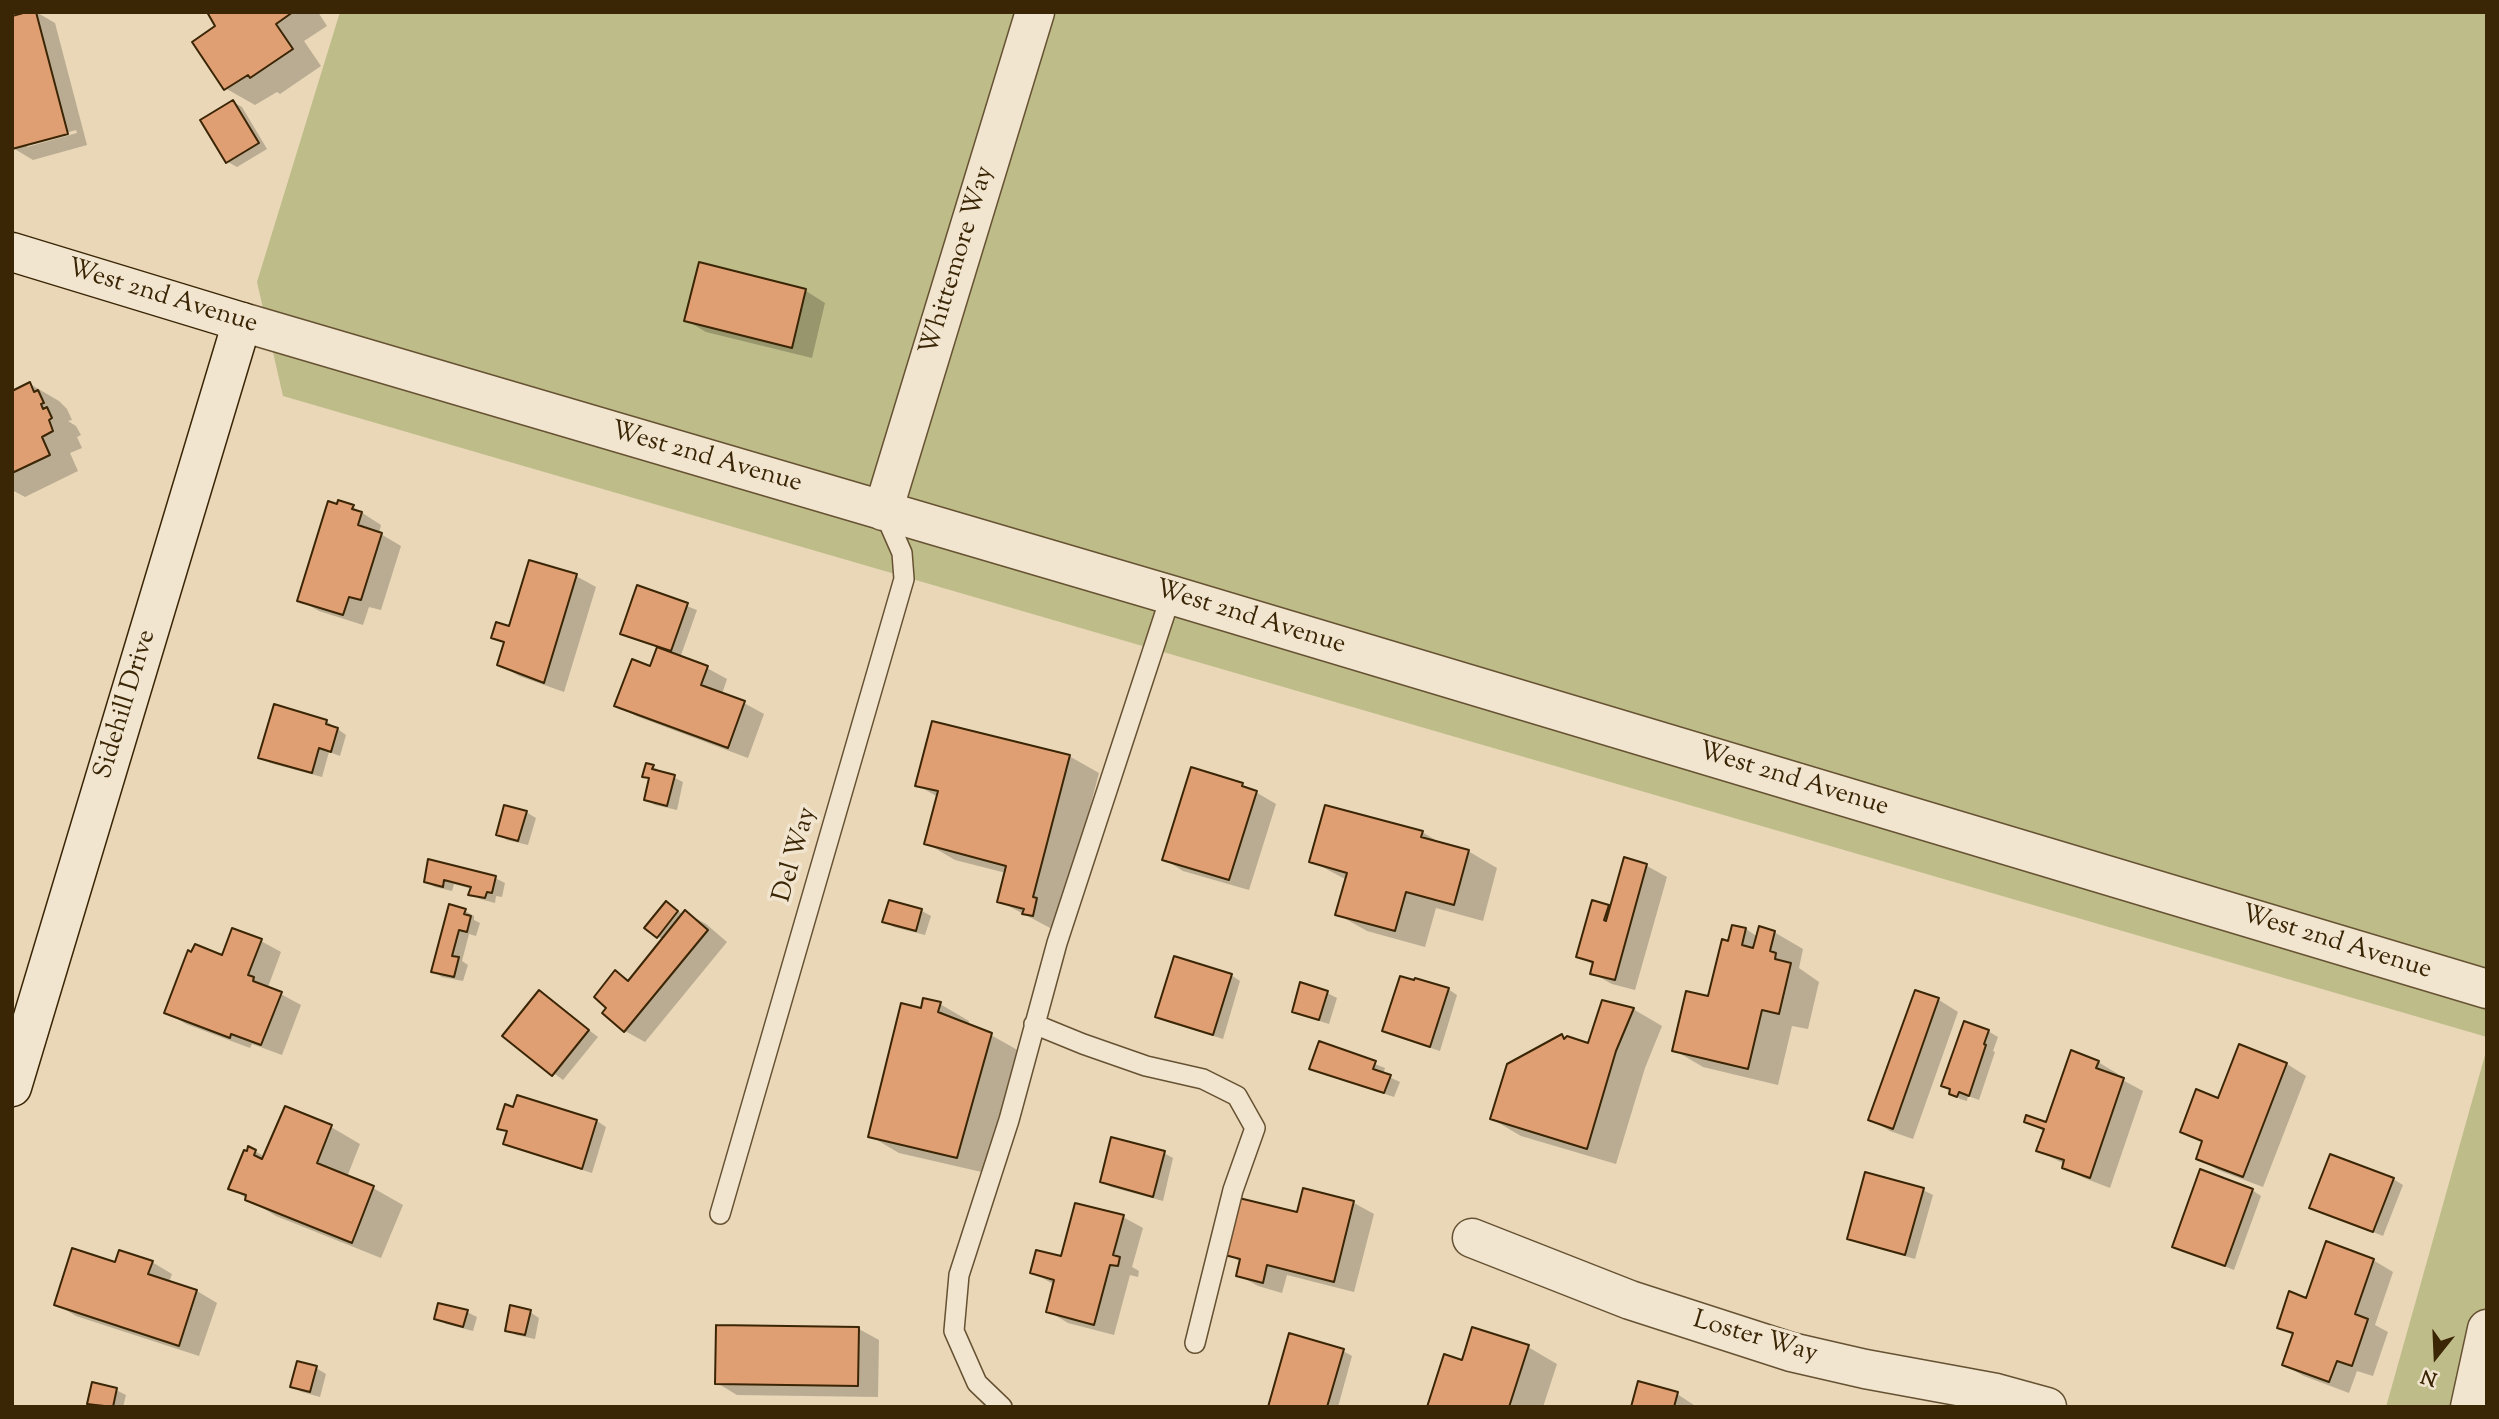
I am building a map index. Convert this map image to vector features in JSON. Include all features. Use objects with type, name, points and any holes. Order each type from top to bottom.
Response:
[{"type":"street","name":"Whittemore Way","points":[[883,511],[1035,12]]},
{"type":"street","name":"West 2nd Avenue","points":[[12,251],[242,323],[1171,595],[2487,989]]},
{"type":"street","name":"Sidehill Drive","points":[[12,1087],[242,323]]},
{"type":"street","name":"Loster Way","points":[[1472,1238],[1630,1300],[1791,1352],[1865,1369],[1996,1393],[2047,1407]]},
{"type":"street","points":[[2470,1407],[2487,1329]]},
{"type":"lane","name":"Del Way","points":[[720,1214],[904,579],[902,553],[883,511]]},
{"type":"lane","points":[[1002,1407],[977,1383],[954,1331],[960,1275],[1009,1120],[1057,943],[1171,595]]},
{"type":"lane","points":[[1034,1024],[1146,1066],[1203,1079],[1237,1096],[1255,1128],[1233,1190],[1195,1343]]},
{"type":"shaded area","points":[[340,12],[2487,12],[2487,1037],[283,396],[257,282]]},
{"type":"shaded area","points":[[2487,1048],[2487,1407],[2386,1407]]},
{"type":"building","points":[[36,12],[68,134],[12,149],[12,16]]},
{"type":"building","points":[[207,12],[293,12],[276,24],[293,49],[250,78],[248,75],[224,90],[192,42],[215,26]]},
{"type":"building","points":[[233,100],[259,143],[226,163],[200,120]]},
{"type":"building","points":[[699,262],[806,289],[792,348],[684,321]]},
{"type":"building","points":[[30,382],[34,392],[38,390],[44,403],[41,404],[43,409],[47,407],[52,418],[49,420],[53,431],[42,437],[50,455],[12,473],[12,391]]},
{"type":"building","points":[[338,500],[354,505],[352,509],[362,512],[358,525],[382,533],[361,600],[349,597],[343,615],[297,601],[328,501],[337,504]]},
{"type":"building","points":[[529,560],[577,574],[544,683],[497,665],[504,642],[491,638],[496,622],[509,626]]},
{"type":"building","points":[[637,585],[688,603],[671,651],[620,634]]},
{"type":"building","points":[[657,647],[708,666],[701,685],[745,701],[728,748],[614,706],[632,659],[650,666]]},
{"type":"building","points":[[274,704],[327,720],[326,724],[338,728],[331,752],[319,748],[312,773],[258,758]]},
{"type":"building","points":[[932,721],[1070,755],[1033,897],[1037,898],[1033,916],[1022,914],[1024,909],[997,902],[1006,866],[924,844],[938,791],[915,786]]},
{"type":"building","points":[[646,763],[654,765],[652,769],[675,775],[667,806],[644,800],[649,778],[642,777]]},
{"type":"building","points":[[1191,767],[1243,783],[1242,786],[1257,791],[1229,880],[1162,860]]},
{"type":"building","points":[[504,805],[527,811],[518,841],[496,835]]},
{"type":"building","points":[[1325,805],[1423,831],[1421,837],[1469,850],[1454,905],[1406,892],[1395,931],[1335,915],[1347,873],[1309,862]]},
{"type":"building","points":[[1624,857],[1647,864],[1615,980],[1590,974],[1593,962],[1576,957],[1592,900],[1609,905],[1604,920],[1606,921]]},
{"type":"building","points":[[428,859],[496,876],[492,893],[487,892],[485,898],[468,895],[471,887],[444,880],[443,887],[424,882]]},
{"type":"building","points":[[889,900],[922,909],[916,931],[882,922]]},
{"type":"building","points":[[666,901],[678,911],[657,938],[644,928]]},
{"type":"building","points":[[449,904],[466,909],[464,914],[471,916],[467,932],[459,930],[452,956],[459,957],[454,977],[431,972]]},
{"type":"building","points":[[685,910],[708,930],[624,1032],[602,1013],[606,1008],[594,997],[615,970],[628,981]]},
{"type":"building","points":[[1732,925],[1746,928],[1742,945],[1753,948],[1759,926],[1775,931],[1770,951],[1776,953],[1775,959],[1791,963],[1779,1014],[1762,1010],[1748,1069],[1672,1051],[1686,991],[1708,996],[1722,939],[1728,941]]},
{"type":"building","points":[[232,928],[262,939],[248,975],[254,977],[253,981],[282,992],[261,1045],[231,1034],[230,1038],[164,1013],[188,950],[191,952],[195,944],[222,955]]},
{"type":"building","points":[[1174,956],[1232,974],[1213,1035],[1155,1017]]},
{"type":"building","points":[[1400,976],[1449,988],[1430,1047],[1382,1031]]},
{"type":"building","points":[[1300,982],[1328,991],[1319,1020],[1292,1012]]},
{"type":"building","points":[[539,990],[589,1030],[552,1076],[502,1036]]},
{"type":"building","points":[[1915,990],[1939,998],[1893,1129],[1868,1120]]},
{"type":"building","points":[[923,998],[941,1002],[938,1012],[992,1033],[957,1158],[868,1137],[901,1003],[921,1008]]},
{"type":"building","points":[[1602,1000],[1634,1008],[1616,1051],[1587,1149],[1490,1119],[1507,1064],[1562,1034],[1564,1039],[1567,1036],[1588,1043]]},
{"type":"building","points":[[1964,1021],[1989,1030],[1969,1096],[1959,1092],[1957,1097],[1949,1094],[1950,1089],[1941,1086]]},
{"type":"building","points":[[1319,1041],[1376,1061],[1373,1069],[1391,1075],[1384,1093],[1309,1069]]},
{"type":"building","points":[[2239,1044],[2287,1063],[2243,1177],[2196,1159],[2202,1141],[2180,1132],[2196,1089],[2218,1098]]},
{"type":"building","points":[[2071,1050],[2099,1061],[2096,1068],[2124,1078],[2090,1178],[2062,1168],[2064,1160],[2036,1151],[2044,1129],[2024,1122],[2026,1115],[2046,1122]]},
{"type":"building","points":[[517,1095],[597,1120],[582,1169],[503,1144],[507,1131],[497,1129],[505,1104],[513,1107]]},
{"type":"building","points":[[285,1106],[332,1125],[317,1163],[374,1186],[352,1243],[245,1200],[246,1195],[228,1189],[248,1146],[256,1150],[254,1155],[262,1159]]},
{"type":"building","points":[[1111,1137],[1165,1151],[1153,1197],[1100,1182]]},
{"type":"building","points":[[2330,1154],[2394,1178],[2373,1232],[2309,1208]]},
{"type":"building","points":[[2200,1169],[2253,1189],[2225,1266],[2172,1247]]},
{"type":"building","points":[[1865,1172],[1924,1188],[1905,1255],[1847,1239]]},
{"type":"building","points":[[1303,1188],[1354,1201],[1334,1282],[1267,1265],[1263,1283],[1236,1276],[1240,1259],[1225,1255],[1239,1198],[1297,1212]]},
{"type":"building","points":[[1075,1203],[1124,1215],[1113,1255],[1120,1257],[1118,1266],[1110,1265],[1094,1325],[1046,1312],[1054,1280],[1030,1273],[1036,1250],[1061,1256]]},
{"type":"building","points":[[2326,1241],[2374,1259],[2355,1314],[2368,1319],[2352,1366],[2337,1361],[2329,1382],[2282,1365],[2293,1333],[2277,1328],[2289,1291],[2306,1298]]},
{"type":"building","points":[[72,1248],[115,1262],[119,1250],[153,1261],[148,1274],[197,1290],[179,1346],[54,1305]]},
{"type":"building","points":[[438,1303],[468,1310],[463,1327],[434,1319]]},
{"type":"building","points":[[510,1305],[531,1310],[525,1335],[505,1331]]},
{"type":"building","points":[[716,1325],[859,1327],[858,1386],[715,1384]]},
{"type":"building","points":[[1472,1327],[1529,1345],[1509,1407],[1427,1407],[1444,1354],[1462,1360]]},
{"type":"building","points":[[1289,1333],[1344,1349],[1327,1407],[1268,1407]]},
{"type":"building","points":[[297,1361],[317,1366],[310,1392],[290,1387]]},
{"type":"building","points":[[1638,1381],[1678,1392],[1674,1407],[1631,1407]]},
{"type":"building","points":[[92,1382],[117,1388],[113,1407],[87,1404]]}]
